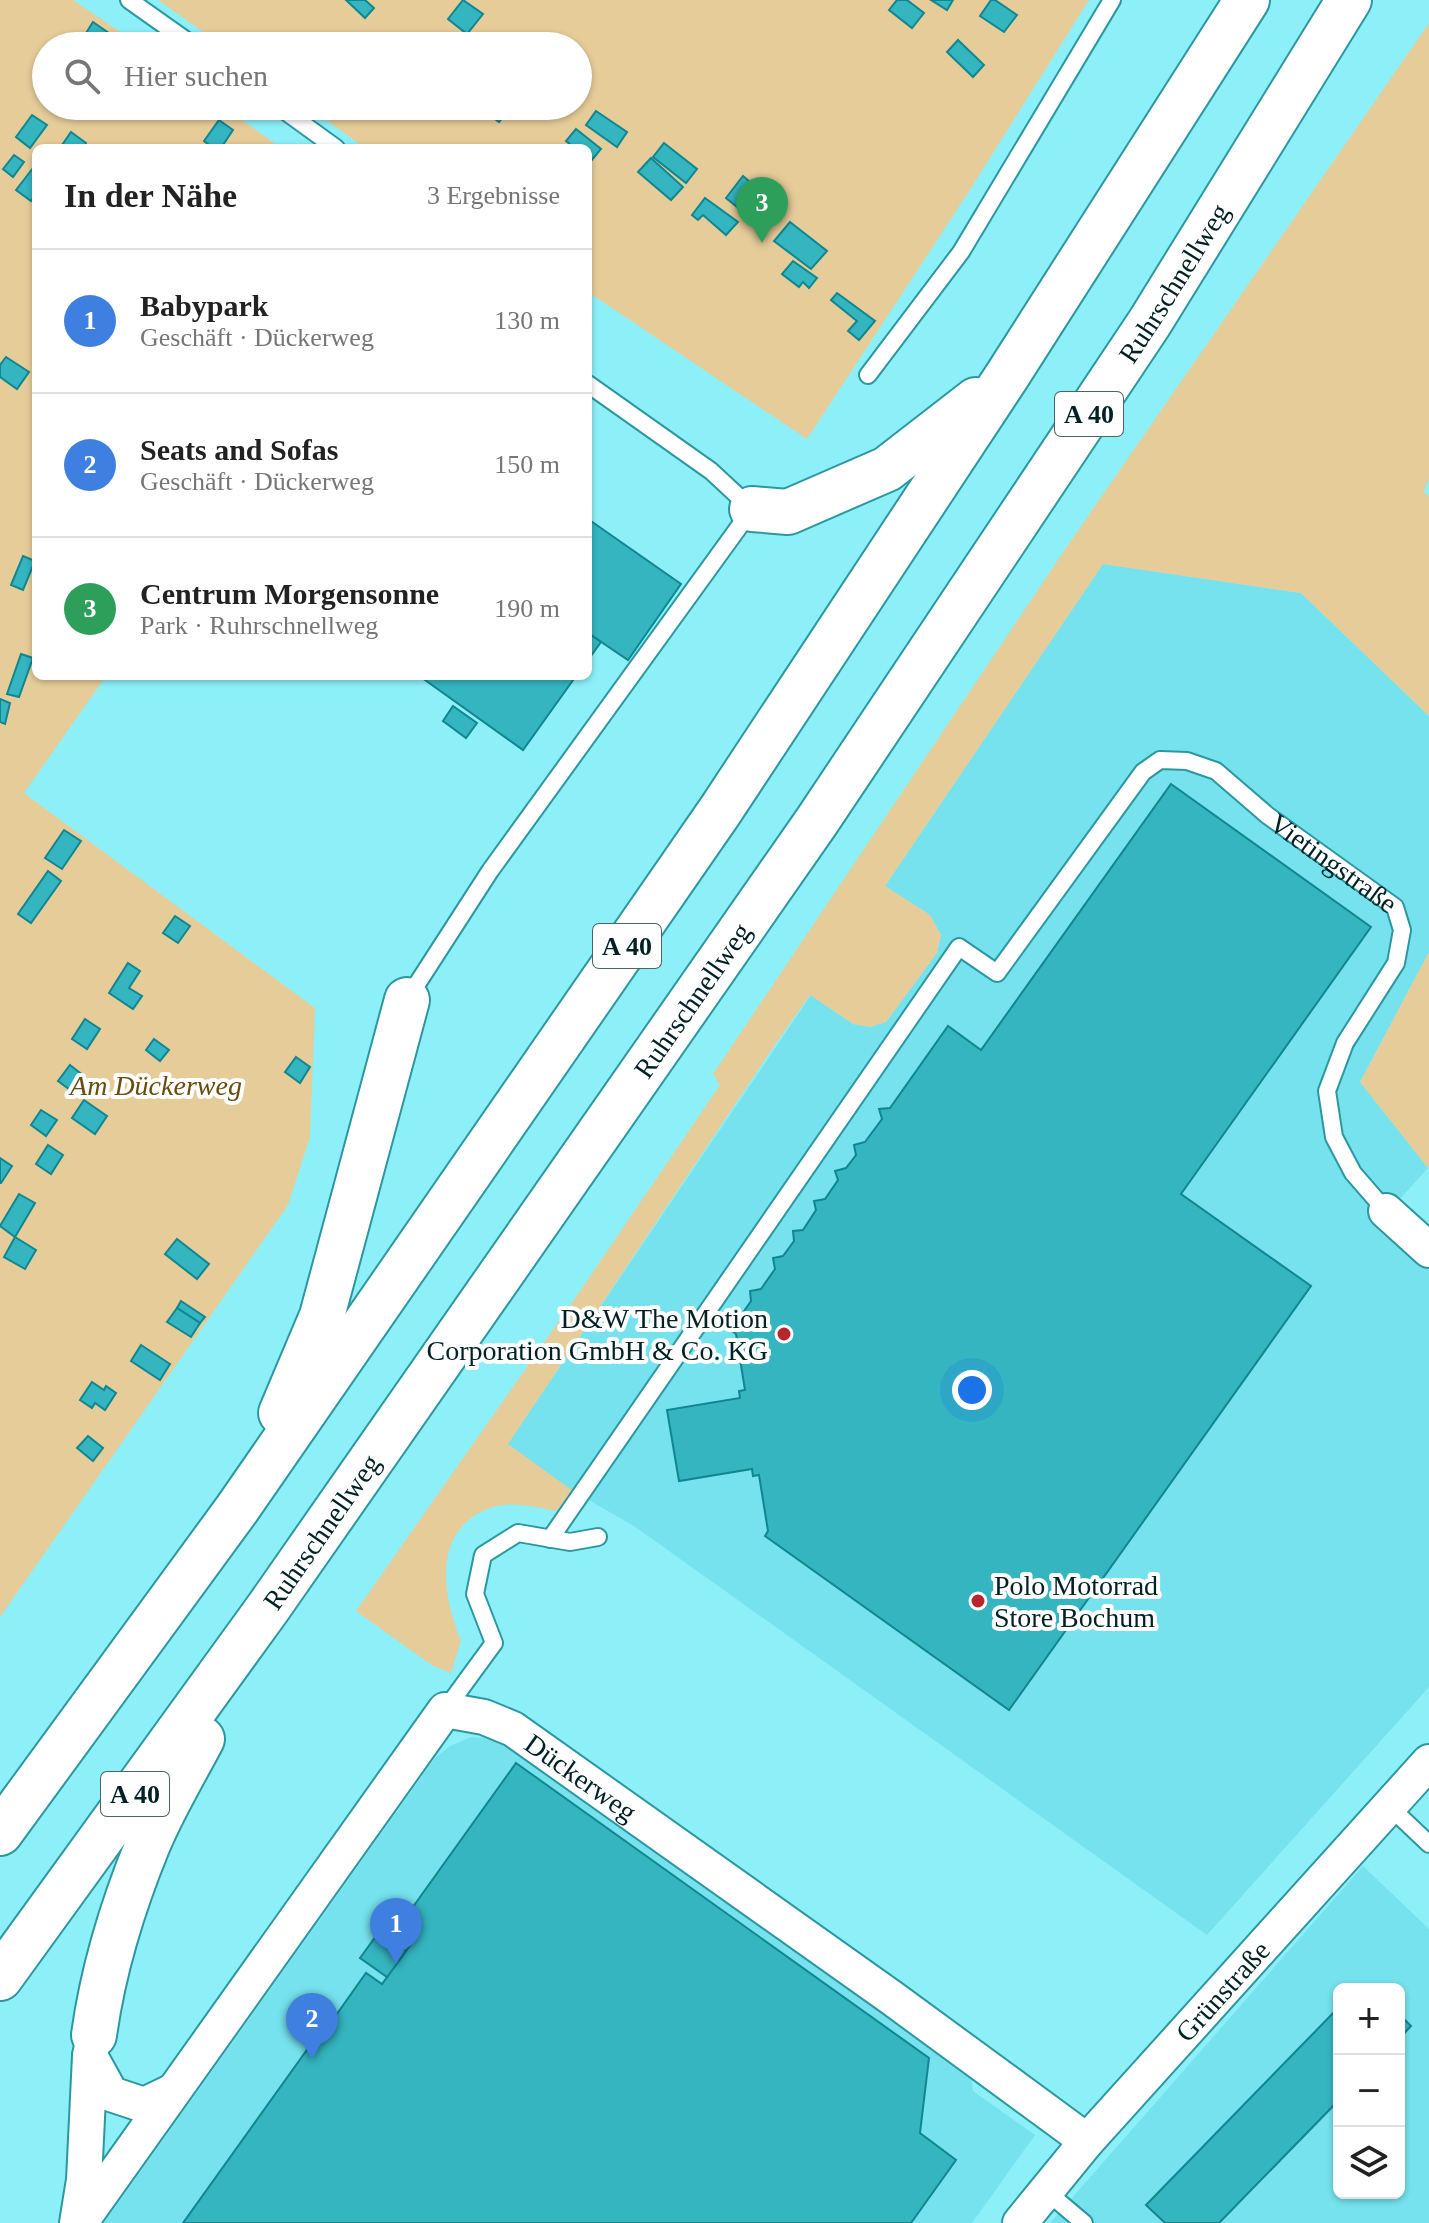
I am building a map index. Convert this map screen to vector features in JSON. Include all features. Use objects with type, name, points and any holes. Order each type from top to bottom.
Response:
[{"type":"highway","name":"A 40","points":[[0,1833],[237,1509],[720,811],[1007,376],[1247,0]]},
{"type":"highway","name":"Ruhrschnellweg","points":[[0,1978],[268,1608],[826,808],[1150,322],[1349,0]]},
{"type":"highway","points":[[752,509],[788,512],[887,469],[1007,376]]},
{"type":"highway","points":[[237,1509],[322,1316],[407,1000]]},
{"type":"highway","points":[[92,2045],[100,1991],[125,1904],[149,1841],[268,1608]]},
{"type":"street","name":"Vietingstraße","points":[[1386,1211],[1429,1250]]},
{"type":"street","points":[[78,2223],[445,1710]]},
{"type":"street","name":"Dückerweg","points":[[445,1710],[484,1717],[513,1729],[892,1998],[1087,2141]]},
{"type":"street","name":"Grünstraße","points":[[1020,2223],[1087,2141],[1429,1762]]},
{"type":"street","points":[[92,2045],[111,2094],[144,2105],[173,2091]]},
{"type":"street","points":[[78,2223],[84,2180],[92,2045]]},
{"type":"lane","points":[[129,0],[174,32]]},
{"type":"lane","points":[[868,375],[961,252],[1112,0]]},
{"type":"lane","points":[[297,120],[330,144]]},
{"type":"lane","points":[[407,1000],[490,871],[752,509],[711,471],[592,387]]},
{"type":"lane","name":"Vietingstraße","points":[[550,1539],[959,947],[997,973],[1143,772],[1160,760],[1187,761],[1216,771],[1267,815],[1395,907],[1402,930],[1396,963],[1345,1043],[1327,1091],[1334,1137],[1353,1173],[1386,1211]]},
{"type":"lane","points":[[445,1710],[494,1643],[475,1594],[483,1555],[518,1533],[570,1542],[598,1537]]},
{"type":"lane","points":[[1390,1807],[1429,1844]]},
{"type":"lane","points":[[1046,2191],[1084,2223]]},
{"type":"shaded area","points":[[1103,564],[1301,593],[1429,716],[1429,952],[1360,1082],[1428,1168],[1379,1222],[1429,1268],[1429,1687],[1207,1935],[634,1526],[573,1491],[507,1445],[811,995],[853,1024],[870,1027],[886,1022],[937,953],[941,935],[930,915],[885,886]]},
{"type":"shaded area","points":[[471,1737],[496,1739],[528,1751],[971,2073],[973,2091],[1035,2135],[972,2223],[104,2223],[435,1758],[450,1746]]},
{"type":"shaded area","points":[[1363,1866],[1429,1929],[1429,2223],[1050,2223]]},
{"type":"green space","name":"Am Dückerweg","points":[[0,0],[73,0],[120,32],[32,32],[32,120],[242,120],[275,144],[32,144],[32,680],[103,680],[24,793],[315,1008],[310,1137],[288,1205],[0,1617]]},
{"type":"green space","points":[[158,0],[1089,0],[966,196],[807,439],[592,295],[592,144],[359,144],[326,120],[592,120],[592,32],[203,32]]},
{"type":"green space","points":[[1429,23],[1429,479],[1423,492],[1429,496],[1429,716],[1301,593],[1103,564],[885,886],[930,915],[941,935],[937,953],[886,1022],[870,1027],[853,1024],[810,995],[508,1444],[573,1491],[556,1511],[524,1505],[500,1505],[473,1517],[459,1530],[451,1546],[446,1583],[461,1641],[451,1673],[433,1666],[356,1611],[720,1085],[713,1074],[1068,545]]},
{"type":"green space","points":[[1429,952],[1429,1166],[1428,1168],[1360,1082]]},
{"type":"building","points":[[346,0],[365,0],[374,8],[365,18]]},
{"type":"building","points":[[463,0],[483,14],[469,32],[448,19]]},
{"type":"building","points":[[897,0],[907,0],[924,13],[912,28],[889,10]]},
{"type":"building","points":[[931,0],[953,0],[947,10]]},
{"type":"building","points":[[991,0],[1017,15],[1004,32],[980,16]]},
{"type":"building","points":[[93,22],[107,32],[87,32]]},
{"type":"building","points":[[958,40],[984,65],[973,77],[947,52]]},
{"type":"building","points":[[596,111],[627,132],[617,147],[586,125]]},
{"type":"building","points":[[32,115],[32,120],[47,125],[30,148],[16,137]]},
{"type":"building","points":[[219,120],[233,130],[224,144],[204,141]]},
{"type":"building","points":[[576,129],[601,149],[592,160],[592,144],[570,144],[566,141]]},
{"type":"building","points":[[71,132],[86,143],[85,144],[63,144]]},
{"type":"building","points":[[664,143],[697,169],[686,183],[653,157]]},
{"type":"building","points":[[14,155],[24,162],[13,177],[3,169]]},
{"type":"building","points":[[651,158],[683,187],[671,200],[638,172]]},
{"type":"building","points":[[32,169],[31,201],[16,190]]},
{"type":"building","points":[[743,176],[764,194],[747,215],[726,198]]},
{"type":"building","points":[[705,198],[738,222],[726,235],[703,215],[698,220],[692,215]]},
{"type":"building","points":[[790,222],[827,251],[811,269],[774,241]]},
{"type":"building","points":[[793,261],[817,278],[809,288],[803,282],[799,287],[782,274]]},
{"type":"building","points":[[837,293],[875,321],[859,340],[848,331],[857,321],[831,300]]},
{"type":"building","points":[[6,357],[29,372],[17,389],[0,377],[0,365]]},
{"type":"building","points":[[592,522],[681,584],[628,660],[592,636]]},
{"type":"building","points":[[23,556],[32,560],[32,568],[23,590],[11,585]]},
{"type":"building","points":[[592,636],[601,642],[592,654]]},
{"type":"building","points":[[21,654],[32,658],[19,697],[7,694]]},
{"type":"building","points":[[425,680],[573,680],[523,750]]},
{"type":"building","points":[[0,699],[10,703],[5,724],[0,722]]},
{"type":"building","points":[[453,706],[477,723],[466,738],[443,721]]},
{"type":"building","points":[[1171,784],[1371,927],[1181,1194],[1311,1286],[1009,1710],[765,1536],[768,1531],[759,1475],[753,1476],[752,1469],[679,1481],[667,1410],[740,1398],[739,1391],[745,1390],[736,1334],[731,1330],[751,1301],[750,1291],[761,1289],[775,1269],[773,1258],[783,1256],[794,1241],[793,1231],[803,1230],[816,1210],[814,1201],[825,1199],[838,1180],[835,1171],[846,1168],[856,1155],[854,1145],[865,1142],[882,1119],[879,1109],[890,1108],[948,1026],[981,1050]]},
{"type":"building","points":[[64,830],[81,841],[62,869],[45,858]]},
{"type":"building","points":[[48,871],[61,881],[31,923],[18,914]]},
{"type":"building","points":[[175,916],[190,926],[178,943],[163,933]]},
{"type":"building","points":[[128,963],[140,971],[129,988],[142,996],[133,1009],[109,993]]},
{"type":"building","points":[[85,1019],[100,1029],[87,1049],[72,1039]]},
{"type":"building","points":[[154,1039],[169,1050],[160,1061],[146,1050]]},
{"type":"building","points":[[296,1057],[310,1067],[300,1083],[285,1072]]},
{"type":"building","points":[[70,1065],[84,1076],[73,1092],[58,1081]]},
{"type":"building","points":[[84,1100],[107,1116],[95,1134],[72,1118]]},
{"type":"building","points":[[41,1110],[57,1120],[46,1136],[31,1125]]},
{"type":"building","points":[[48,1145],[63,1155],[51,1174],[36,1164]]},
{"type":"building","points":[[0,1158],[12,1166],[1,1183],[0,1183]]},
{"type":"building","points":[[19,1194],[35,1203],[15,1237],[0,1226]]},
{"type":"building","points":[[15,1237],[36,1250],[25,1269],[4,1257]]},
{"type":"building","points":[[177,1239],[209,1264],[197,1279],[165,1254]]},
{"type":"building","points":[[181,1301],[205,1317],[200,1323],[177,1308]]},
{"type":"building","points":[[177,1308],[200,1323],[191,1337],[167,1322]]},
{"type":"building","points":[[141,1345],[170,1364],[160,1380],[131,1361]]},
{"type":"building","points":[[92,1382],[116,1393],[105,1410],[95,1403],[92,1408],[80,1400]]},
{"type":"building","points":[[88,1436],[103,1448],[93,1461],[77,1448]]},
{"type":"building","points":[[516,1763],[929,2058],[920,2133],[956,2160],[911,2223],[183,2223],[319,2033],[322,2035],[366,1973],[382,1984],[411,1944],[395,1932]]},
{"type":"building","points":[[379,1932],[406,1951],[387,1977],[360,1958]]},
{"type":"building","points":[[1333,2013],[1333,2106],[1219,2223],[1165,2223],[1146,2205]]},
{"type":"place","name":"Centrum Morgensonne","points":[[762,243]]},
{"type":"place","name":"D&W The Motion Corporation GmbH & Co. KG","points":[[784,1334]]},
{"type":"place","name":"Polo Motorrad Store Bochum","points":[[978,1601]]},
{"type":"place","name":"Babypark","points":[[396,1964]]},
{"type":"place","name":"Seats and Sofas","points":[[312,2059]]}]
